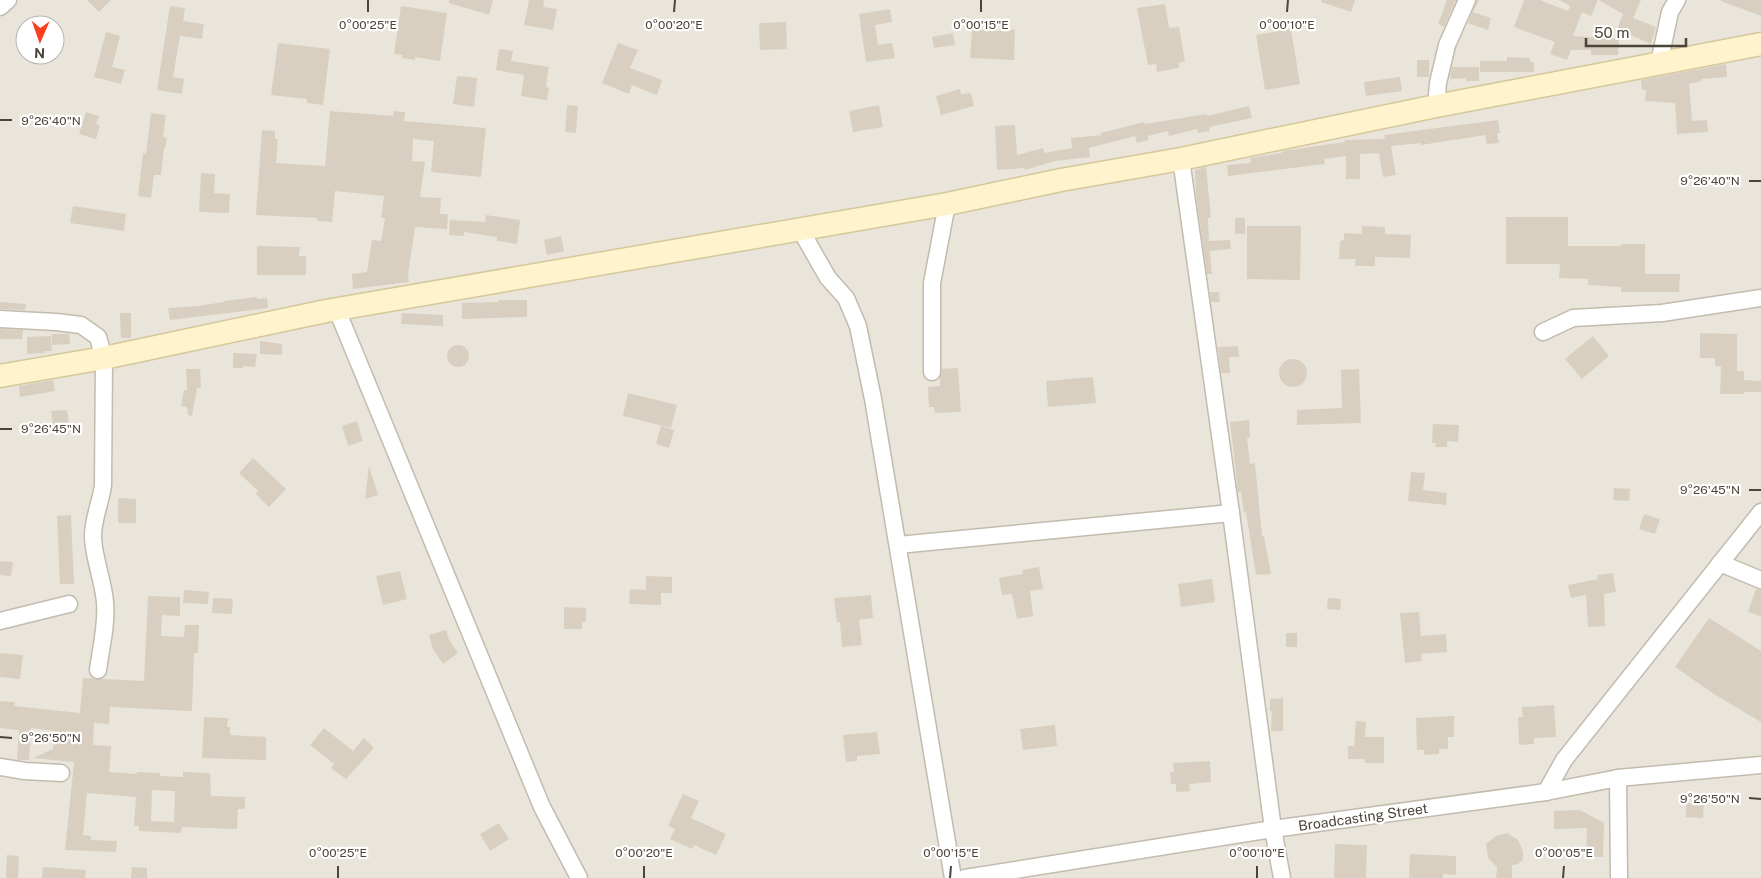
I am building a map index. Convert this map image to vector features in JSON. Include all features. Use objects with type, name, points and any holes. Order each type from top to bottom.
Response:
[{"type":"main road","points":[[0,376],[104,358],[326,311],[947,204],[1061,180],[1180,159],[1436,106],[1761,44]]},
{"type":"street","points":[[0,7],[8,0]]},
{"type":"street","points":[[1436,106],[1438,83],[1447,45],[1467,0]]},
{"type":"street","points":[[1659,63],[1670,12],[1677,0]]},
{"type":"street","points":[[1180,159],[1231,513],[1273,829],[1282,878]]},
{"type":"street","points":[[932,372],[932,283],[947,204]]},
{"type":"street","points":[[800,229],[828,278],[846,298],[858,326],[873,398],[953,878]]},
{"type":"street","points":[[1543,332],[1573,318],[1662,312],[1761,298]]},
{"type":"street","points":[[338,310],[542,807],[579,878]]},
{"type":"street","points":[[0,319],[81,325],[98,337],[104,358],[103,485],[93,537],[105,601],[98,670]]},
{"type":"street","points":[[1546,792],[1564,760],[1761,512]]},
{"type":"street","points":[[898,545],[1231,513]]},
{"type":"street","points":[[1720,563],[1761,580]]},
{"type":"street","points":[[0,621],[69,604]]},
{"type":"street","name":"Broadcasting Street","points":[[965,878],[1273,829],[1546,792],[1618,778],[1761,765]]},
{"type":"street","points":[[0,767],[61,774]]},
{"type":"street","points":[[1618,778],[1619,878]]},
{"type":"shaded area","points":[[0,0],[1761,0],[1761,878],[0,878]]},
{"type":"building","points":[[87,0],[111,0],[99,12]]},
{"type":"building","points":[[449,0],[493,0],[489,15],[449,3]]},
{"type":"building","points":[[529,0],[544,0],[543,7],[557,9],[553,30],[524,25]]},
{"type":"building","points":[[1321,0],[1355,0],[1351,12],[1321,2]]},
{"type":"building","points":[[1447,0],[1456,0],[1444,27],[1438,24]]},
{"type":"building","points":[[1477,0],[1479,0],[1473,12],[1491,18],[1488,30],[1468,23]]},
{"type":"building","points":[[1524,0],[1540,0],[1568,11],[1570,6],[1559,0],[1598,0],[1591,16],[1582,12],[1573,36],[1619,39],[1618,55],[1591,55],[1591,50],[1571,50],[1567,60],[1550,54],[1555,42],[1514,27]]},
{"type":"building","points":[[1599,0],[1641,0],[1633,18],[1656,27],[1651,44],[1617,29],[1623,14]]},
{"type":"building","points":[[1761,0],[1761,16],[1721,1]]},
{"type":"building","points":[[1165,4],[1169,28],[1179,27],[1185,61],[1179,63],[1179,68],[1157,72],[1156,64],[1148,65],[1137,8]]},
{"type":"building","points":[[170,6],[185,8],[183,21],[204,24],[202,39],[180,36],[173,77],[184,79],[182,94],[157,90]]},
{"type":"building","points":[[401,6],[447,13],[440,61],[415,57],[415,60],[402,58],[402,55],[394,54]]},
{"type":"building","points":[[890,9],[892,22],[875,25],[878,45],[892,43],[895,58],[866,62],[859,14]]},
{"type":"building","points":[[786,22],[787,49],[760,50],[759,23]]},
{"type":"building","points":[[1000,29],[1015,30],[1014,60],[970,58],[972,30],[1000,31]]},
{"type":"building","points":[[1291,29],[1300,84],[1265,90],[1256,35]]},
{"type":"building","points":[[106,32],[120,36],[112,67],[125,70],[121,84],[94,77]]},
{"type":"building","points":[[953,33],[955,45],[934,48],[932,37]]},
{"type":"building","points":[[278,43],[330,49],[323,105],[307,103],[307,99],[271,95]]},
{"type":"building","points":[[618,43],[638,50],[630,68],[662,80],[657,95],[632,85],[629,94],[602,83]]},
{"type":"building","points":[[499,49],[513,51],[511,61],[549,67],[546,85],[549,88],[547,100],[521,96],[524,75],[496,70]]},
{"type":"building","points":[[1507,57],[1530,58],[1530,62],[1534,62],[1534,72],[1480,72],[1480,61],[1507,61]]},
{"type":"building","points":[[1417,60],[1429,60],[1429,77],[1417,77]]},
{"type":"building","points":[[1726,64],[1727,77],[1701,79],[1702,81],[1689,84],[1692,121],[1707,120],[1708,132],[1677,134],[1675,103],[1645,101],[1646,90],[1642,90],[1641,80]]},
{"type":"building","points":[[1452,67],[1479,67],[1479,81],[1466,81],[1466,78],[1450,79]]},
{"type":"building","points":[[457,76],[477,78],[474,107],[453,104]]},
{"type":"building","points":[[1400,77],[1402,91],[1366,96],[1364,82]]},
{"type":"building","points":[[960,89],[961,94],[971,93],[974,106],[941,115],[936,96]]},
{"type":"building","points":[[567,105],[578,106],[576,133],[565,132]]},
{"type":"building","points":[[879,105],[883,127],[853,132],[849,111]]},
{"type":"building","points":[[1249,106],[1252,118],[1209,127],[1210,131],[1198,133],[1197,129],[1169,136],[1168,131],[1148,136],[1148,140],[1137,143],[1135,136],[1089,148],[1090,157],[1055,161],[1025,170],[1024,168],[997,170],[995,126],[1015,125],[1017,155],[1043,148],[1044,153],[1072,148],[1071,138],[1102,135],[1101,133],[1144,122],[1145,124],[1207,114],[1207,116]]},
{"type":"building","points":[[330,111],[393,116],[394,111],[405,112],[404,121],[486,128],[481,177],[431,172],[434,141],[413,139],[412,161],[425,162],[420,197],[441,198],[440,214],[448,214],[447,229],[415,227],[408,275],[409,282],[353,289],[352,274],[367,272],[372,240],[381,241],[385,218],[381,218],[384,196],[335,191],[332,222],[317,221],[317,218],[256,215],[262,130],[275,131],[275,139],[278,139],[276,163],[325,166]]},
{"type":"building","points":[[86,112],[99,116],[96,124],[100,126],[96,139],[79,134]]},
{"type":"building","points":[[151,113],[166,115],[163,137],[167,138],[161,175],[154,175],[151,198],[138,196],[143,153],[146,154]]},
{"type":"building","points":[[1498,120],[1500,133],[1497,133],[1499,143],[1487,144],[1485,135],[1421,145],[1421,143],[1391,146],[1396,175],[1383,177],[1379,153],[1360,154],[1360,179],[1346,179],[1346,156],[1324,159],[1325,164],[1228,176],[1227,165],[1251,163],[1250,158],[1281,153],[1283,151],[1345,142],[1344,140],[1385,139],[1384,135]]},
{"type":"building","points":[[1206,167],[1211,218],[1208,218],[1209,241],[1230,240],[1231,249],[1210,251],[1212,274],[1207,274],[1196,195],[1195,170]]},
{"type":"building","points":[[201,173],[215,174],[214,193],[230,194],[229,213],[199,212]]},
{"type":"building","points":[[73,206],[126,214],[124,231],[70,223]]},
{"type":"building","points":[[486,215],[520,220],[517,244],[497,241],[497,237],[464,232],[464,236],[449,235],[450,220],[485,222]]},
{"type":"building","points":[[1506,217],[1568,217],[1568,246],[1645,244],[1645,274],[1680,274],[1679,292],[1621,292],[1621,287],[1588,285],[1588,279],[1559,278],[1560,264],[1506,264]]},
{"type":"building","points":[[1235,218],[1245,218],[1245,234],[1235,234]]},
{"type":"building","points":[[1247,226],[1301,226],[1300,280],[1247,279]]},
{"type":"building","points":[[1362,226],[1385,227],[1385,234],[1411,235],[1410,258],[1375,257],[1375,266],[1355,266],[1356,259],[1339,259],[1340,241],[1344,240],[1344,233],[1362,234]]},
{"type":"building","points":[[561,236],[564,251],[547,255],[544,240]]},
{"type":"building","points":[[257,246],[300,247],[299,256],[306,256],[306,275],[257,275]]},
{"type":"building","points":[[1210,292],[1219,292],[1220,302],[1211,302]]},
{"type":"building","points":[[257,297],[257,299],[267,298],[268,308],[170,320],[168,308],[198,306]]},
{"type":"building","points":[[498,300],[527,300],[527,317],[462,319],[462,303],[498,302]]},
{"type":"building","points":[[0,302],[26,304],[25,310],[0,309]]},
{"type":"building","points":[[120,313],[131,313],[131,338],[121,338]]},
{"type":"building","points":[[402,313],[443,315],[443,326],[401,324]]},
{"type":"building","points":[[0,329],[23,330],[22,339],[0,339]]},
{"type":"building","points":[[1700,333],[1737,334],[1737,371],[1744,371],[1744,380],[1761,381],[1761,392],[1720,394],[1721,366],[1715,366],[1715,358],[1700,358]]},
{"type":"building","points":[[52,334],[69,334],[70,344],[52,345]]},
{"type":"building","points":[[51,336],[52,351],[27,354],[27,337]]},
{"type":"building","points":[[1593,336],[1609,356],[1582,379],[1565,359]]},
{"type":"building","points":[[260,341],[282,344],[282,355],[260,354]]},
{"type":"building","points":[[458,345],[466,348],[469,356],[466,364],[458,367],[450,364],[447,356],[450,348]]},
{"type":"building","points":[[1238,346],[1239,357],[1229,357],[1230,373],[1221,373],[1218,347]]},
{"type":"building","points":[[233,353],[257,354],[255,367],[243,366],[243,368],[233,368]]},
{"type":"building","points":[[1293,359],[1303,363],[1307,373],[1303,383],[1293,387],[1283,383],[1279,373],[1283,363]]},
{"type":"building","points":[[958,368],[961,412],[935,413],[934,407],[929,407],[928,387],[940,386],[942,369]]},
{"type":"building","points":[[186,369],[200,369],[201,388],[197,388],[192,416],[188,415],[187,407],[181,406],[184,390],[187,390]]},
{"type":"building","points":[[1359,369],[1361,423],[1297,425],[1297,410],[1342,408],[1341,370]]},
{"type":"building","points":[[1093,377],[1096,403],[1048,407],[1046,381]]},
{"type":"building","points":[[53,380],[55,391],[20,397],[19,386]]},
{"type":"building","points":[[628,393],[677,405],[671,428],[623,416]]},
{"type":"building","points":[[67,410],[69,423],[53,425],[51,411]]},
{"type":"building","points":[[1249,420],[1250,437],[1247,438],[1250,464],[1255,463],[1262,536],[1264,536],[1271,574],[1256,575],[1246,512],[1244,513],[1241,492],[1238,492],[1230,422]]},
{"type":"building","points":[[357,421],[363,441],[348,446],[342,426]]},
{"type":"building","points":[[1433,424],[1459,425],[1458,442],[1447,441],[1447,447],[1435,447],[1436,443],[1432,443]]},
{"type":"building","points":[[661,426],[674,430],[669,448],[656,444]]},
{"type":"building","points":[[253,458],[286,489],[269,507],[256,494],[258,491],[239,473]]},
{"type":"building","points":[[369,466],[378,495],[365,499]]},
{"type":"building","points":[[1411,472],[1425,473],[1423,490],[1447,493],[1446,505],[1408,501]]},
{"type":"building","points":[[1614,488],[1630,489],[1629,501],[1613,500]]},
{"type":"building","points":[[118,498],[136,499],[136,523],[118,523]]},
{"type":"building","points":[[1644,514],[1660,519],[1655,534],[1639,529]]},
{"type":"building","points":[[71,515],[74,584],[60,584],[57,516]]},
{"type":"building","points":[[0,561],[13,562],[11,576],[0,575]]},
{"type":"building","points":[[1039,567],[1043,589],[1030,591],[1033,616],[1017,619],[1012,594],[1002,595],[999,578],[1023,574],[1022,570]]},
{"type":"building","points":[[400,571],[407,599],[383,605],[376,576]]},
{"type":"building","points":[[1613,573],[1616,592],[1604,594],[1605,626],[1588,627],[1586,595],[1571,598],[1568,585],[1598,579],[1597,575]]},
{"type":"building","points":[[646,576],[672,577],[672,593],[661,593],[661,605],[629,604],[630,589],[646,590]]},
{"type":"building","points":[[1212,579],[1215,602],[1181,607],[1178,584]]},
{"type":"building","points":[[1756,589],[1761,590],[1761,616],[1748,612]]},
{"type":"building","points":[[184,590],[209,592],[208,604],[183,603]]},
{"type":"building","points":[[871,595],[873,618],[859,620],[862,645],[842,647],[840,622],[837,622],[834,598]]},
{"type":"building","points":[[148,596],[180,597],[180,616],[162,615],[161,636],[184,637],[185,625],[199,625],[198,653],[194,653],[192,711],[110,707],[109,724],[94,723],[93,745],[111,746],[109,772],[160,773],[160,776],[183,777],[183,772],[210,773],[211,796],[245,797],[245,809],[238,809],[237,829],[182,827],[181,833],[139,831],[139,826],[134,826],[136,797],[87,793],[83,835],[91,836],[91,840],[117,841],[116,852],[65,850],[74,762],[33,758],[53,749],[55,731],[31,728],[29,760],[17,760],[19,730],[0,728],[0,701],[15,702],[14,706],[80,713],[83,678],[144,681]],"holes":[[[152,790],[175,791],[174,822],[151,821]]]},
{"type":"building","points":[[213,598],[233,599],[232,614],[212,613]]},
{"type":"building","points":[[1328,598],[1341,599],[1340,610],[1327,609]]},
{"type":"building","points":[[564,607],[586,608],[586,622],[582,622],[582,629],[564,629]]},
{"type":"building","points":[[1419,612],[1421,636],[1446,634],[1447,652],[1421,654],[1422,661],[1405,663],[1400,613]]},
{"type":"building","points":[[1709,618],[1761,651],[1761,722],[1714,694],[1675,667]]},
{"type":"building","points":[[446,630],[449,640],[458,653],[443,664],[433,649],[429,635]]},
{"type":"building","points":[[1286,633],[1297,633],[1297,647],[1286,647]]},
{"type":"building","points":[[0,653],[23,655],[20,679],[0,677]]},
{"type":"building","points":[[1283,698],[1283,731],[1271,731],[1272,711],[1270,711],[1270,699]]},
{"type":"building","points":[[1554,705],[1556,737],[1534,738],[1534,744],[1519,745],[1518,717],[1523,717],[1522,707]]},
{"type":"building","points":[[1454,716],[1454,737],[1448,737],[1448,749],[1439,749],[1439,754],[1424,755],[1424,750],[1417,750],[1416,718]]},
{"type":"building","points":[[204,717],[228,718],[227,727],[230,727],[230,735],[266,737],[266,760],[202,758]]},
{"type":"building","points":[[1356,721],[1366,722],[1365,737],[1384,737],[1384,763],[1365,763],[1365,759],[1348,759],[1348,746],[1354,746]]},
{"type":"building","points":[[1055,725],[1057,746],[1023,750],[1020,729]]},
{"type":"building","points":[[324,728],[353,751],[364,738],[374,748],[346,779],[331,768],[334,764],[310,745]]},
{"type":"building","points":[[877,732],[880,754],[857,756],[857,761],[846,762],[843,735]]},
{"type":"building","points":[[1210,761],[1211,782],[1189,784],[1190,791],[1176,792],[1176,784],[1171,784],[1170,772],[1174,772],[1173,763]]},
{"type":"building","points":[[683,794],[699,801],[691,818],[726,834],[716,855],[694,845],[692,849],[670,839],[675,829],[668,826]]},
{"type":"building","points":[[1686,803],[1704,804],[1703,818],[1686,817]]},
{"type":"building","points":[[1580,810],[1604,823],[1603,857],[1586,857],[1587,828],[1554,829],[1554,811]]},
{"type":"building","points":[[499,823],[509,839],[490,851],[480,834]]},
{"type":"building","points":[[1507,833],[1518,840],[1523,851],[1523,860],[1518,864],[1512,865],[1512,878],[1496,878],[1497,867],[1488,858],[1486,844],[1496,836]]},
{"type":"building","points":[[1335,844],[1367,845],[1366,878],[1334,878]]},
{"type":"building","points":[[1410,854],[1456,856],[1456,875],[1443,874],[1443,878],[1409,878]]},
{"type":"building","points":[[7,855],[19,856],[18,878],[6,878]]},
{"type":"building","points":[[43,867],[86,870],[85,878],[42,878]]},
{"type":"building","points":[[132,867],[147,868],[147,878],[131,878]]}]
